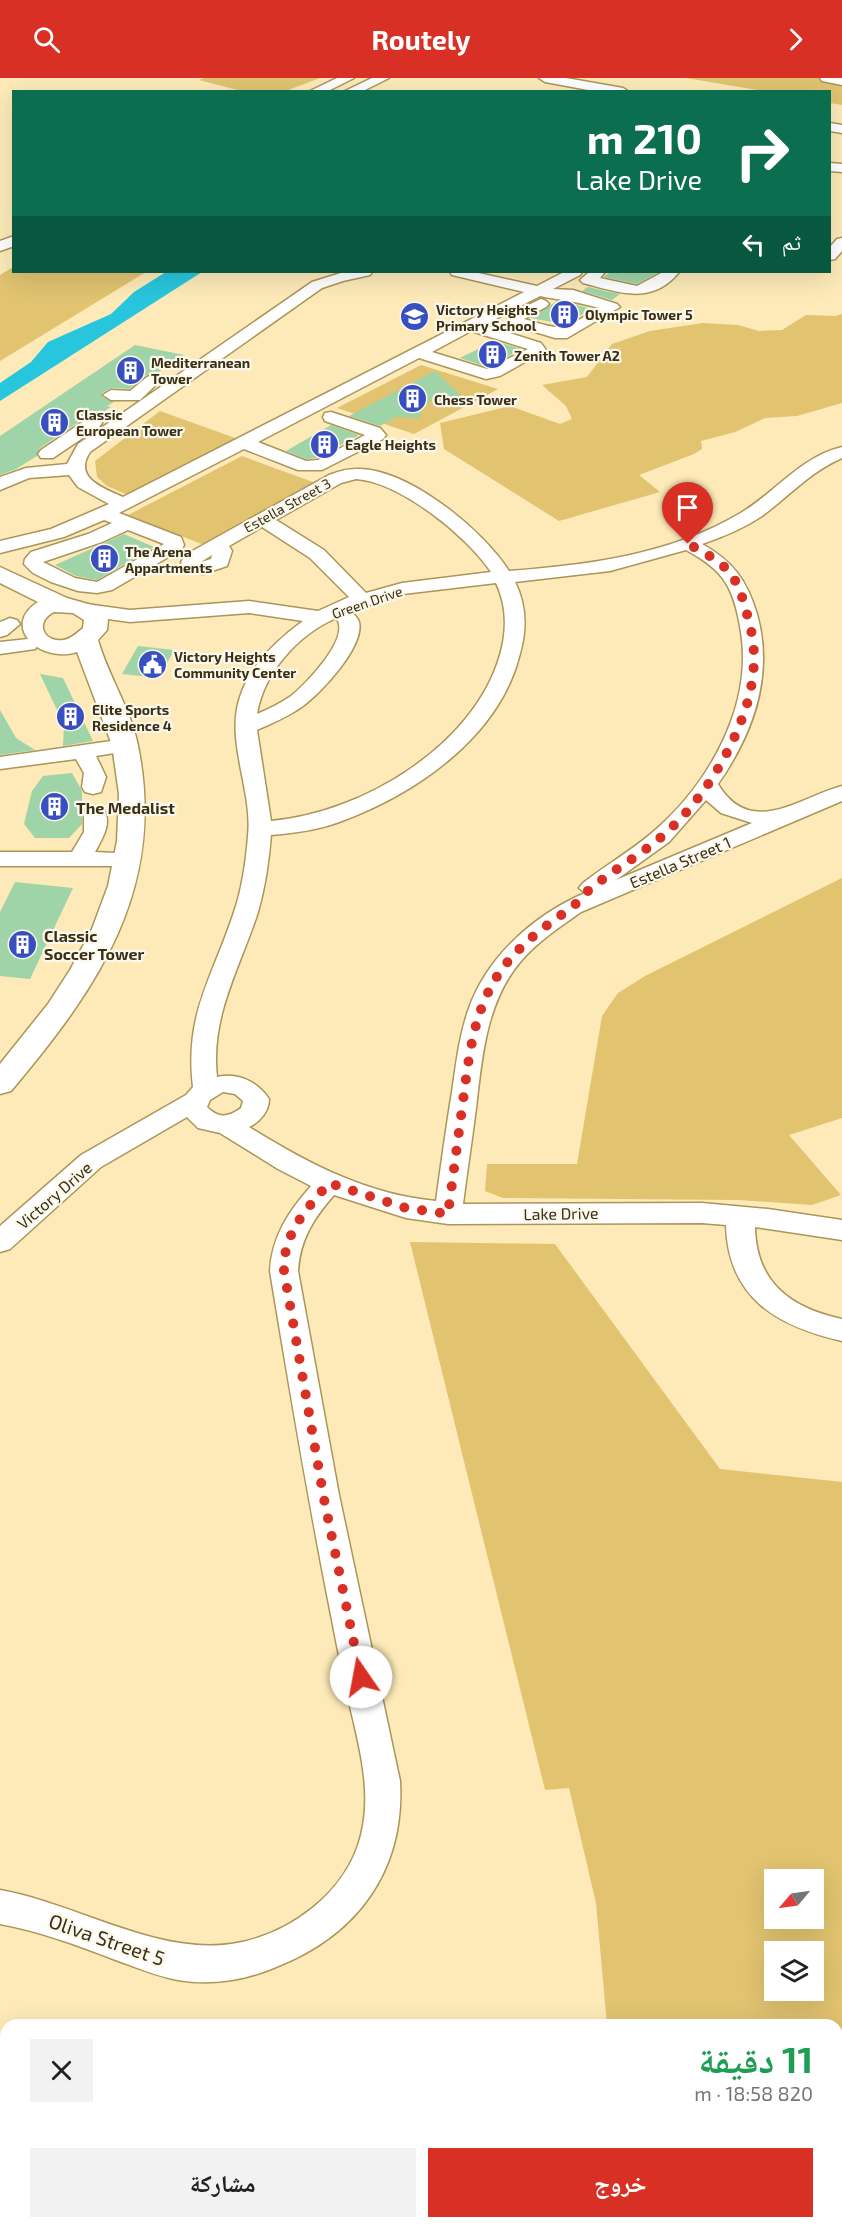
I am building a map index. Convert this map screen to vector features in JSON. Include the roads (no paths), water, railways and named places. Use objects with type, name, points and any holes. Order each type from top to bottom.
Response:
[{"type":"main road","points":[[0,574],[62,605],[86,610],[92,614],[97,624],[88,637],[64,646],[33,646]]},
{"type":"main road","points":[[0,574],[10,623],[9,631],[12,636],[76,665],[109,695]]},
{"type":"main road","points":[[10,623],[39,607],[62,605]]},
{"type":"main road","points":[[0,1084],[52,1023],[96,953],[112,919],[128,859],[133,797],[125,745],[109,695],[91,658],[88,637]]},
{"type":"street","points":[[319,90],[348,78]]},
{"type":"street","points":[[354,90],[383,78]]},
{"type":"street","points":[[545,78],[612,90]]},
{"type":"street","points":[[826,78],[842,81]]},
{"type":"street","points":[[831,255],[842,242]]},
{"type":"street","points":[[292,285],[315,278],[360,273]]},
{"type":"street","points":[[461,273],[557,295],[573,295],[612,307],[567,333],[555,333],[517,322],[509,313]]},
{"type":"street","points":[[509,313],[540,291],[583,274],[627,291],[645,290],[676,273]]},
{"type":"street","points":[[0,485],[18,474],[50,462],[110,407],[134,396],[149,384],[168,376],[273,316],[315,278]]},
{"type":"street","points":[[425,355],[470,326],[557,295]]},
{"type":"street","points":[[251,312],[273,316]]},
{"type":"street","points":[[576,328],[588,328],[617,314]]},
{"type":"street","points":[[425,355],[477,373],[490,374],[538,350],[535,346],[470,326]]},
{"type":"street","points":[[0,547],[57,533],[104,514],[316,405],[425,355],[489,332],[508,329],[540,338]]},
{"type":"street","points":[[142,407],[189,355]]},
{"type":"street","points":[[425,355],[431,365],[462,375]]},
{"type":"street","points":[[243,442],[304,466],[318,467],[377,435],[316,405]]},
{"type":"street","points":[[110,407],[142,407]]},
{"type":"street","points":[[110,407],[142,407]]},
{"type":"street","points":[[75,469],[76,460],[110,407]]},
{"type":"street","points":[[263,450],[335,415],[377,426]]},
{"type":"street","name":"Green Drive","points":[[207,1109],[203,1067],[209,1005],[248,907],[259,829],[258,790],[246,727],[248,704],[256,681],[270,662],[318,620],[362,600],[434,583],[555,574],[603,567],[655,555],[688,544],[743,519],[762,506],[793,478],[842,452]]},
{"type":"street","points":[[822,461],[842,472]]},
{"type":"street","points":[[28,465],[50,462],[75,469],[86,485],[123,504]]},
{"type":"street","name":"Estella Street 3","points":[[217,546],[340,477],[369,474],[409,492],[461,527],[484,549],[509,589],[515,617],[510,661],[503,682],[493,700],[444,752],[415,773],[354,807],[310,823],[259,829]]},
{"type":"street","points":[[104,514],[128,523],[174,541],[175,545],[97,589],[84,588],[33,564],[32,561],[38,556],[95,538],[128,523]]},
{"type":"street","points":[[262,520],[309,547],[339,573],[362,600]]},
{"type":"street","points":[[0,574],[20,542]]},
{"type":"street","points":[[573,907],[594,885],[662,836],[707,784],[728,751],[743,718],[753,676],[754,650],[736,578],[721,562],[688,544]]},
{"type":"street","points":[[86,610],[130,616],[269,614],[295,623],[318,620],[349,621],[350,634],[346,644],[319,680],[290,705],[246,727]]},
{"type":"street","points":[[88,637],[212,616]]},
{"type":"street","points":[[318,620],[350,634]]},
{"type":"street","points":[[0,648],[33,646]]},
{"type":"street","points":[[248,704],[273,707],[290,705]]},
{"type":"street","points":[[0,762],[125,745]]},
{"type":"street","points":[[82,752],[95,771],[96,782],[93,787]]},
{"type":"street","points":[[707,784],[715,799],[732,811],[757,817],[789,817]]},
{"type":"street","name":"Estella Street 1","points":[[448,1214],[470,1054],[480,1011],[488,992],[511,957],[540,929],[573,907],[842,793]]},
{"type":"street","points":[[80,859],[94,832],[95,813]]},
{"type":"street","points":[[0,859],[128,859]]},
{"type":"street","points":[[204,1038],[216,1061],[233,1085]]},
{"type":"street","points":[[233,1085],[224,1084],[207,1109],[246,1119],[253,1113]]},
{"type":"street","name":"Lake Drive","points":[[233,1085],[243,1087],[256,1099],[253,1113],[262,1130],[288,1163]]},
{"type":"street","name":"Lake Drive","points":[[207,1109],[288,1163],[329,1183],[406,1208],[448,1214],[625,1212],[740,1216],[842,1230]]},
{"type":"street","name":"Victory Drive","points":[[0,1242],[78,1171],[110,1149],[173,1127],[207,1109]]},
{"type":"street","name":"Oliva Street 5","points":[[0,1907],[46,1918],[166,1961],[202,1965],[239,1961],[274,1951],[307,1934],[335,1912],[357,1886],[371,1862],[379,1836],[383,1810],[379,1758],[332,1542],[284,1271],[284,1258],[290,1234],[296,1222],[329,1183]]},
{"type":"street","points":[[740,1216],[741,1248],[746,1264],[767,1296],[782,1309],[802,1320],[842,1330]]},
{"type":"water","points":[[164,273],[200,273],[0,401],[0,383],[31,362],[48,342],[111,314],[134,292]]},
{"type":"place","name":"Olympic Tower 5","points":[[564,314]]},
{"type":"place","name":"Victory Heights Primary School","points":[[415,317]]},
{"type":"place","name":"Zenith Tower A2","points":[[493,355]]},
{"type":"place","name":"Mediterranean Tower","points":[[130,370]]},
{"type":"place","name":"Chess Tower","points":[[413,399]]},
{"type":"place","name":"Classic European Tower","points":[[55,422]]},
{"type":"place","name":"Eagle Heights","points":[[324,444]]},
{"type":"place","name":"The Arena Appartments","points":[[104,559]]},
{"type":"place","name":"Victory Heights Community Center","points":[[153,664]]},
{"type":"place","name":"Elite Sports Residence 4","points":[[71,717]]},
{"type":"place","name":"The Medalist","points":[[55,807]]},
{"type":"place","name":"Classic Soccer Tower","points":[[23,944]]}]
